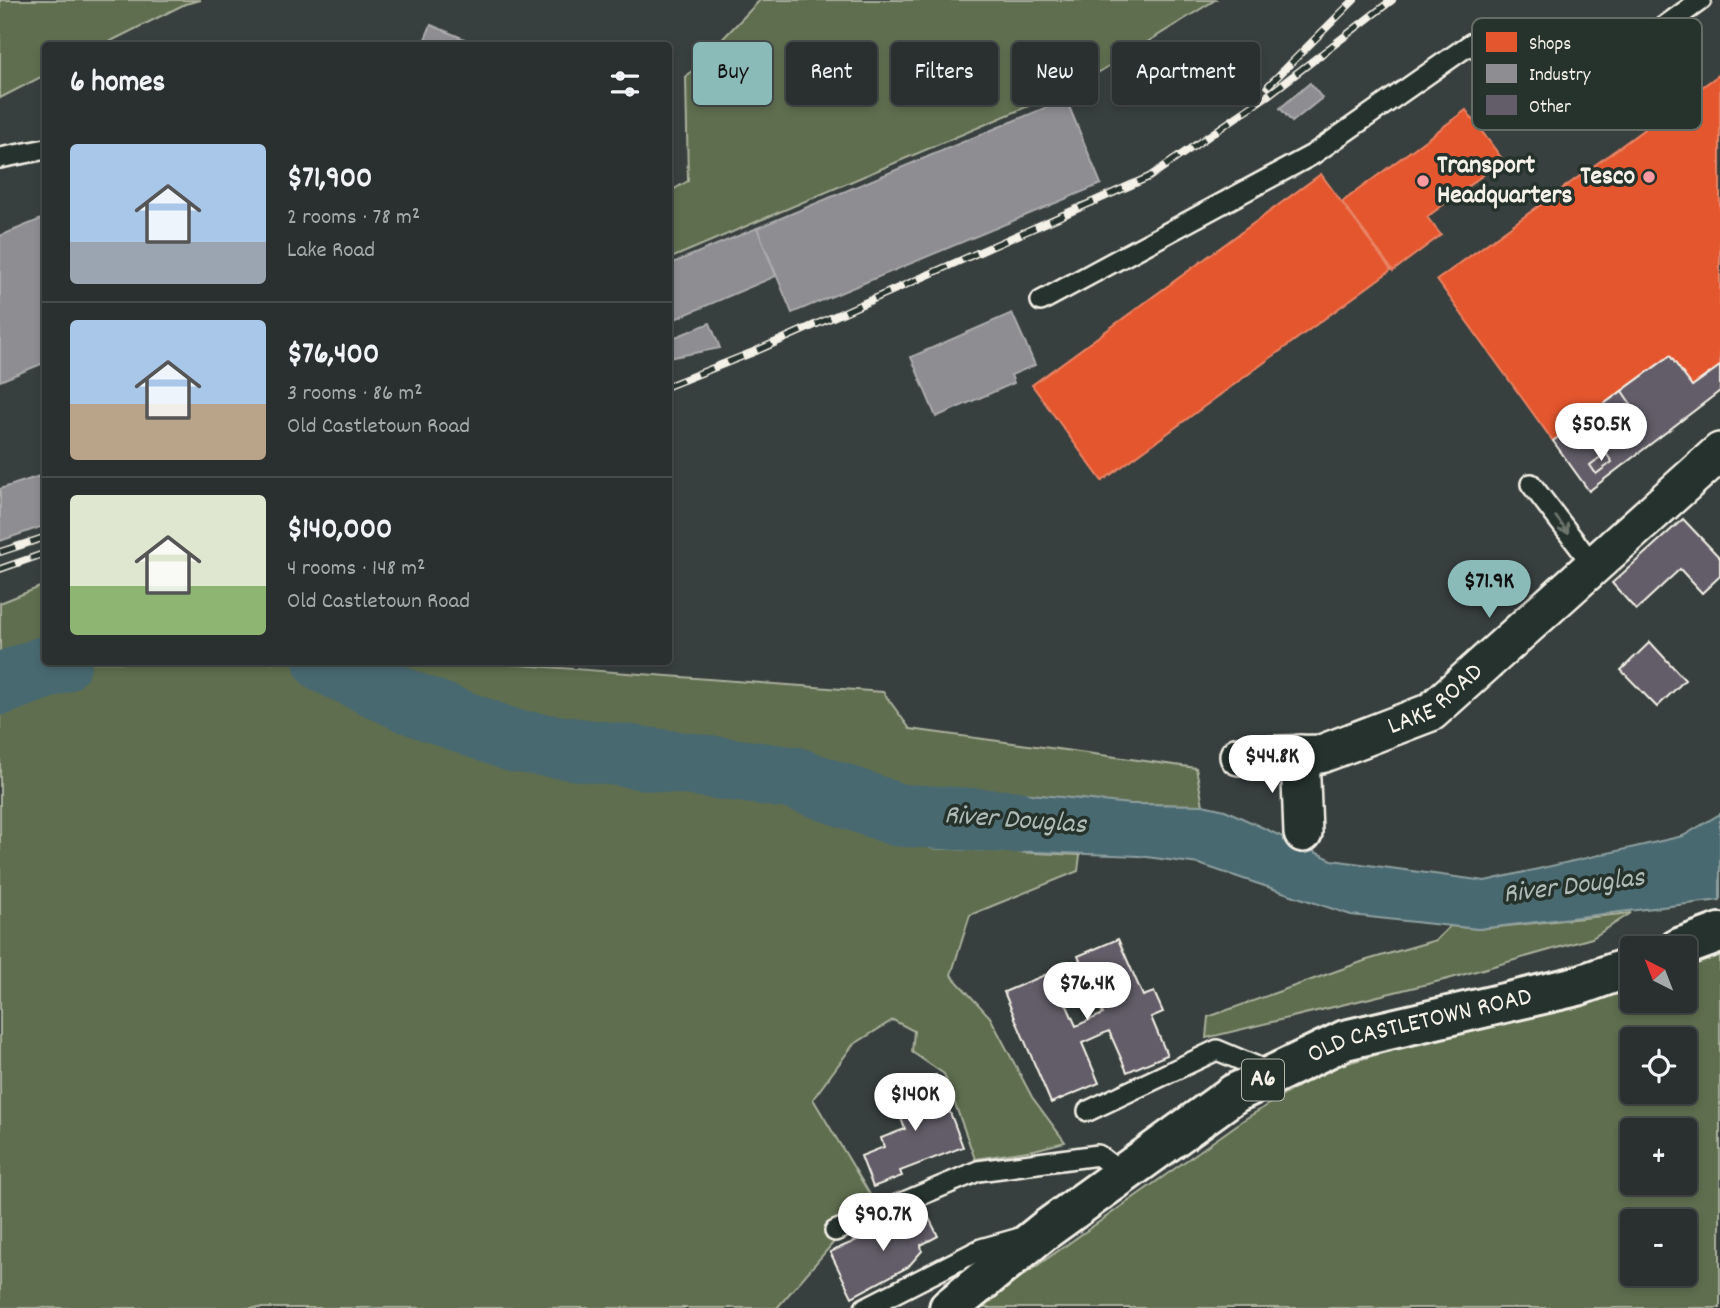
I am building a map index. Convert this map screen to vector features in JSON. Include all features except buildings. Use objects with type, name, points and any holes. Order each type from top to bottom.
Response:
[{"type":"highway","points":[[1698,941],[1720,933]]},
{"type":"highway","name":"OLD CASTLETOWN ROAD","points":[[949,1308],[1121,1173],[1236,1093],[1345,1040],[1577,986],[1620,971]]},
{"type":"street","name":"LAKE ROAD","points":[[1239,756],[1321,754],[1431,712],[1720,452]]},
{"type":"street","points":[[1300,754],[1303,833]]},
{"type":"lane","points":[[1675,18],[1700,0]]},
{"type":"lane","points":[[1041,301],[1312,155],[1472,43]]},
{"type":"lane","points":[[0,158],[42,150]]},
{"type":"lane","points":[[1531,484],[1593,565]]},
{"type":"lane","points":[[1088,1111],[1217,1050],[1274,1074]]},
{"type":"lane","points":[[835,1231],[978,1171],[1098,1155],[1121,1173]]},
{"type":"lane","points":[[865,1308],[981,1249],[1044,1231]]},
{"type":"green space","points":[[0,0],[201,0],[185,4],[109,42],[42,42],[42,77],[0,98]]},
{"type":"green space","points":[[760,0],[1215,0],[1147,42],[1112,42],[1112,64],[1098,73],[1098,42],[1012,42],[1012,105],[1031,105],[672,258],[672,190],[688,181],[686,77],[693,70],[693,105],[772,105],[772,42],[720,42]]},
{"type":"green space","points":[[42,586],[42,665],[520,665],[883,692],[910,729],[1196,768],[1203,805],[1131,804],[930,848],[1080,855],[1078,871],[970,915],[951,975],[990,1017],[1032,1097],[1065,1142],[1034,1150],[975,1159],[944,1074],[912,1052],[914,1031],[893,1020],[853,1045],[813,1099],[872,1198],[777,1308],[0,1308],[0,603]]},
{"type":"green space","points":[[1631,913],[1592,938],[1448,979],[1206,1038],[1208,1017],[1367,960],[1436,940],[1450,926],[1478,929]]},
{"type":"green space","points":[[1720,953],[1720,1308],[977,1308],[1245,1119],[1324,1070],[1620,984],[1620,1013],[1698,1013],[1698,960]]},
{"type":"water","points":[[1011,792],[1131,804],[1203,805],[1225,810],[1332,860],[1485,881],[1683,836],[1720,814],[1720,900],[1478,929],[1351,915],[1199,864],[1139,856],[930,848],[929,795]]},
{"type":"waterway","name":"River Douglas","points":[[0,684],[52,665]]},
{"type":"waterway","name":"River Douglas","points":[[331,665],[409,702],[514,741],[794,778],[898,815],[1015,822]]},
{"type":"railway","points":[[1268,86],[1354,0]]},
{"type":"railway","points":[[672,384],[756,351],[1149,177],[1267,96],[1392,0]]},
{"type":"railway","points":[[0,552],[42,538]]},
{"type":"railway","points":[[0,569],[42,554]]},
{"type":"place","name":"Tesco","points":[[1649,177]]},
{"type":"place","name":"Transport Headquarters","points":[[1423,181]]}]
